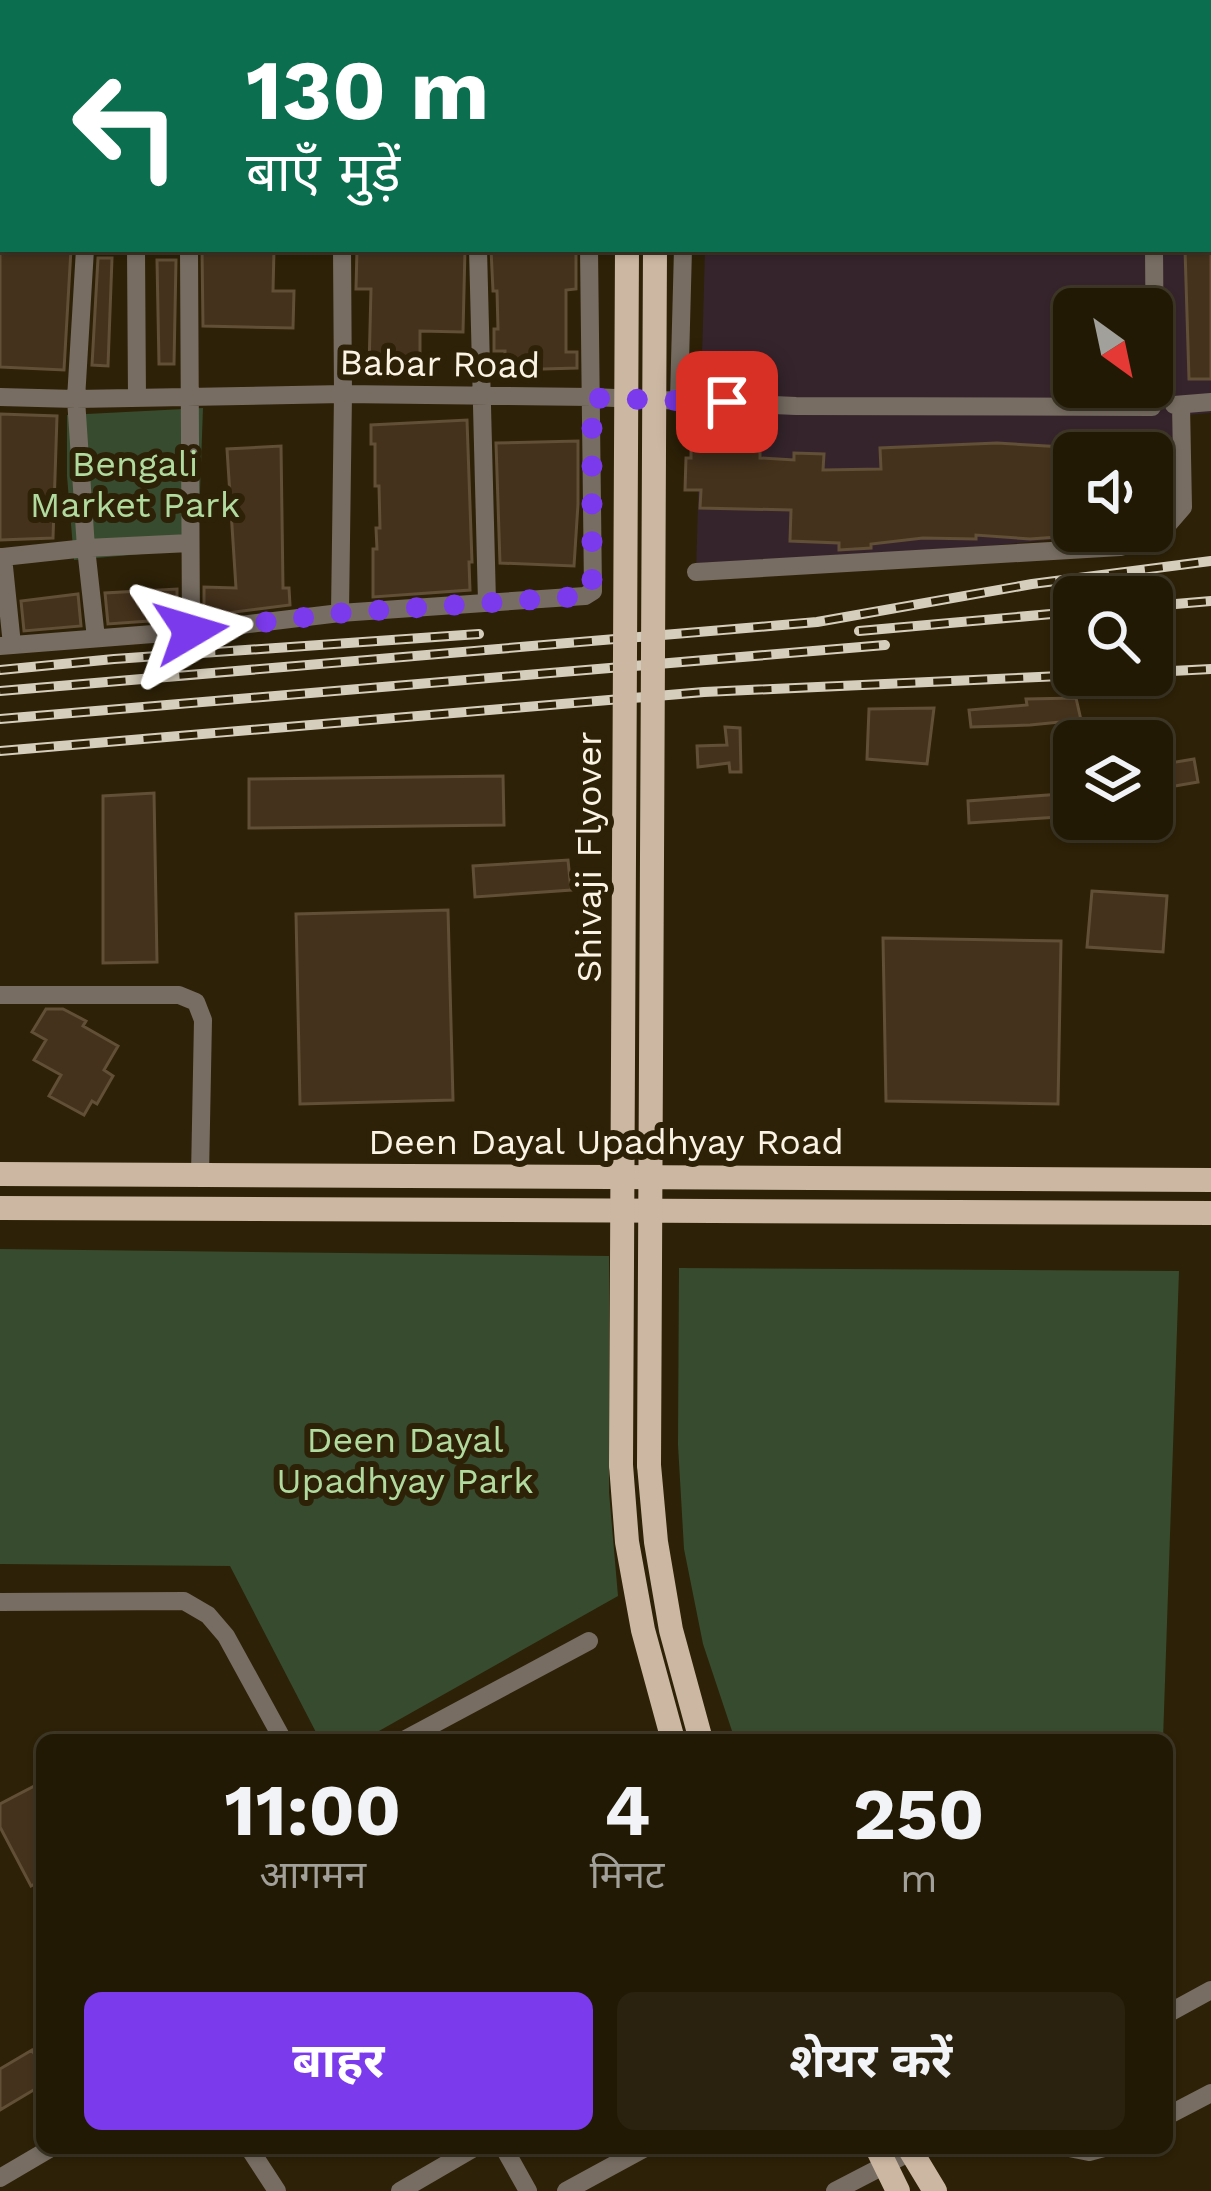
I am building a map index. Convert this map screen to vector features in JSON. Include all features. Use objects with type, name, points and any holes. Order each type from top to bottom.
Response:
[{"type":"main road","name":"Shivaji Flyover","points":[[627,252],[621,1466],[627,1542],[643,1630],[671,1734]]},
{"type":"main road","name":"Shivaji Flyover","points":[[655,252],[650,1465],[656,1542],[671,1630],[699,1734]]},
{"type":"main road","name":"Deen Dayal Upadhyay Road","points":[[0,1174],[1211,1180]]},
{"type":"main road","name":"Deen Dayal Upadhyay Road","points":[[0,1208],[1211,1213]]},
{"type":"main road","points":[[916,2154],[935,2191]]},
{"type":"main road","points":[[881,2156],[898,2191]]},
{"type":"street","points":[[85,252],[76,399],[96,638]]},
{"type":"street","points":[[136,252],[137,398]]},
{"type":"street","points":[[189,252],[191,631]]},
{"type":"street","points":[[340,613],[342,252]]},
{"type":"street","points":[[478,252],[487,602]]},
{"type":"street","points":[[190,543],[1,557],[6,645],[191,631],[340,613],[585,596],[592,591],[589,252]]},
{"type":"street","points":[[679,400],[683,252]]},
{"type":"street","points":[[1154,252],[1154,288]]},
{"type":"street","name":"Babar Road","points":[[0,397],[343,394],[796,406],[1053,407]]},
{"type":"street","name":"Babar Road","points":[[1173,406],[1211,402]]},
{"type":"street","points":[[696,572],[1120,547],[1157,537],[1183,507],[1180,405]]},
{"type":"street","points":[[0,994],[179,994],[196,1002],[202,1020],[200,1175]]},
{"type":"street","points":[[0,1602],[184,1601],[208,1615],[226,1636],[280,1734]]},
{"type":"street","points":[[417,1734],[589,1641]]},
{"type":"street","points":[[1173,2011],[1211,1990]]},
{"type":"street","points":[[1173,2113],[1211,2093]]},
{"type":"street","points":[[0,2178],[41,2154]]},
{"type":"street","points":[[253,2154],[277,2191]]},
{"type":"street","points":[[400,2191],[464,2154]]},
{"type":"street","points":[[507,2154],[529,2191]]},
{"type":"street","points":[[566,2191],[635,2154]]},
{"type":"street","points":[[835,2191],[881,2156]]},
{"type":"shaded area","points":[[705,252],[1211,252],[1211,413],[1176,416],[1179,505],[1173,511],[1173,432],[1053,432],[1053,540],[696,575]]},
{"type":"green space","name":"Bengali Market Park","points":[[203,408],[198,549],[74,560],[67,415]]},
{"type":"green space","name":"Deen Dayal Upadhyay Park","points":[[0,1249],[609,1256],[609,1492],[618,1596],[374,1734],[317,1734],[230,1566],[0,1564]]},
{"type":"green space","points":[[679,1268],[1179,1271],[1163,1734],[733,1734],[703,1644],[684,1549],[678,1445]]},
{"type":"building","points":[[0,252],[71,252],[64,370],[0,367]]},
{"type":"building","points":[[202,252],[274,252],[273,291],[294,291],[293,328],[203,326]]},
{"type":"building","points":[[357,252],[465,252],[463,332],[420,331],[420,359],[406,359],[406,370],[369,369],[371,289],[356,289]]},
{"type":"building","points":[[491,252],[576,252],[576,289],[566,290],[566,352],[577,352],[577,368],[505,370],[505,351],[494,351],[494,329],[498,329],[497,291],[493,291]]},
{"type":"building","points":[[1185,252],[1211,252],[1211,379],[1189,379]]},
{"type":"building","points":[[98,258],[112,258],[108,366],[92,365]]},
{"type":"building","points":[[157,260],[176,260],[174,364],[159,364]]},
{"type":"building","points":[[0,414],[57,416],[53,538],[0,540]]},
{"type":"building","points":[[467,420],[470,590],[373,597],[373,549],[377,549],[376,528],[380,528],[371,425]]},
{"type":"building","points":[[578,441],[574,566],[500,563],[496,443]]},
{"type":"building","points":[[997,443],[1053,446],[1053,537],[923,538],[839,550],[839,543],[790,541],[791,510],[700,508],[701,490],[685,490],[691,445],[760,446],[760,458],[794,460],[794,453],[824,454],[823,470],[881,469],[880,448]]},
{"type":"building","points":[[281,446],[283,588],[289,588],[290,605],[204,616],[204,587],[236,588],[227,449]]},
{"type":"building","points":[[177,589],[177,619],[108,624],[105,593]]},
{"type":"building","points":[[78,594],[81,626],[24,631],[21,601]]},
{"type":"building","points":[[1076,698],[1081,720],[971,727],[969,710],[1027,705],[1026,699]]},
{"type":"building","points":[[934,708],[927,764],[867,759],[869,709]]},
{"type":"building","points":[[725,727],[740,728],[741,772],[730,772],[729,763],[698,767],[697,746],[727,745]]},
{"type":"building","points":[[1194,759],[1198,782],[1173,786],[1173,762]]},
{"type":"building","points":[[503,776],[504,825],[249,828],[249,779]]},
{"type":"building","points":[[154,793],[157,962],[103,963],[103,796]]},
{"type":"building","points":[[1053,795],[1053,817],[969,823],[968,801]]},
{"type":"building","points":[[568,860],[571,890],[475,897],[473,866]]},
{"type":"building","points":[[1092,891],[1167,896],[1163,952],[1087,947]]},
{"type":"building","points":[[448,910],[453,1100],[300,1104],[296,914]]},
{"type":"building","points":[[883,938],[1061,941],[1058,1104],[886,1101]]},
{"type":"building","points":[[46,1009],[63,1009],[118,1046],[104,1070],[113,1076],[97,1104],[92,1101],[84,1115],[49,1096],[61,1075],[34,1060],[46,1040],[32,1032]]},
{"type":"building","points":[[36,1785],[36,1883],[31,1886],[0,1827],[0,1804]]},
{"type":"building","points":[[32,2050],[36,2057],[36,2089],[0,2110],[0,2069]]},
{"type":"railway","points":[[0,691],[817,622],[1032,584],[1211,561]]},
{"type":"railway","points":[[1173,604],[1211,601]]},
{"type":"railway","points":[[859,631],[1053,614]]},
{"type":"railway","points":[[0,670],[479,634]]},
{"type":"railway","points":[[0,719],[885,645]]},
{"type":"railway","points":[[1173,671],[1211,669]]},
{"type":"railway","points":[[0,751],[704,692],[1053,676]]},
{"type":"route","points":[[191,631],[340,613],[585,596],[592,591],[592,398],[727,402]]}]
